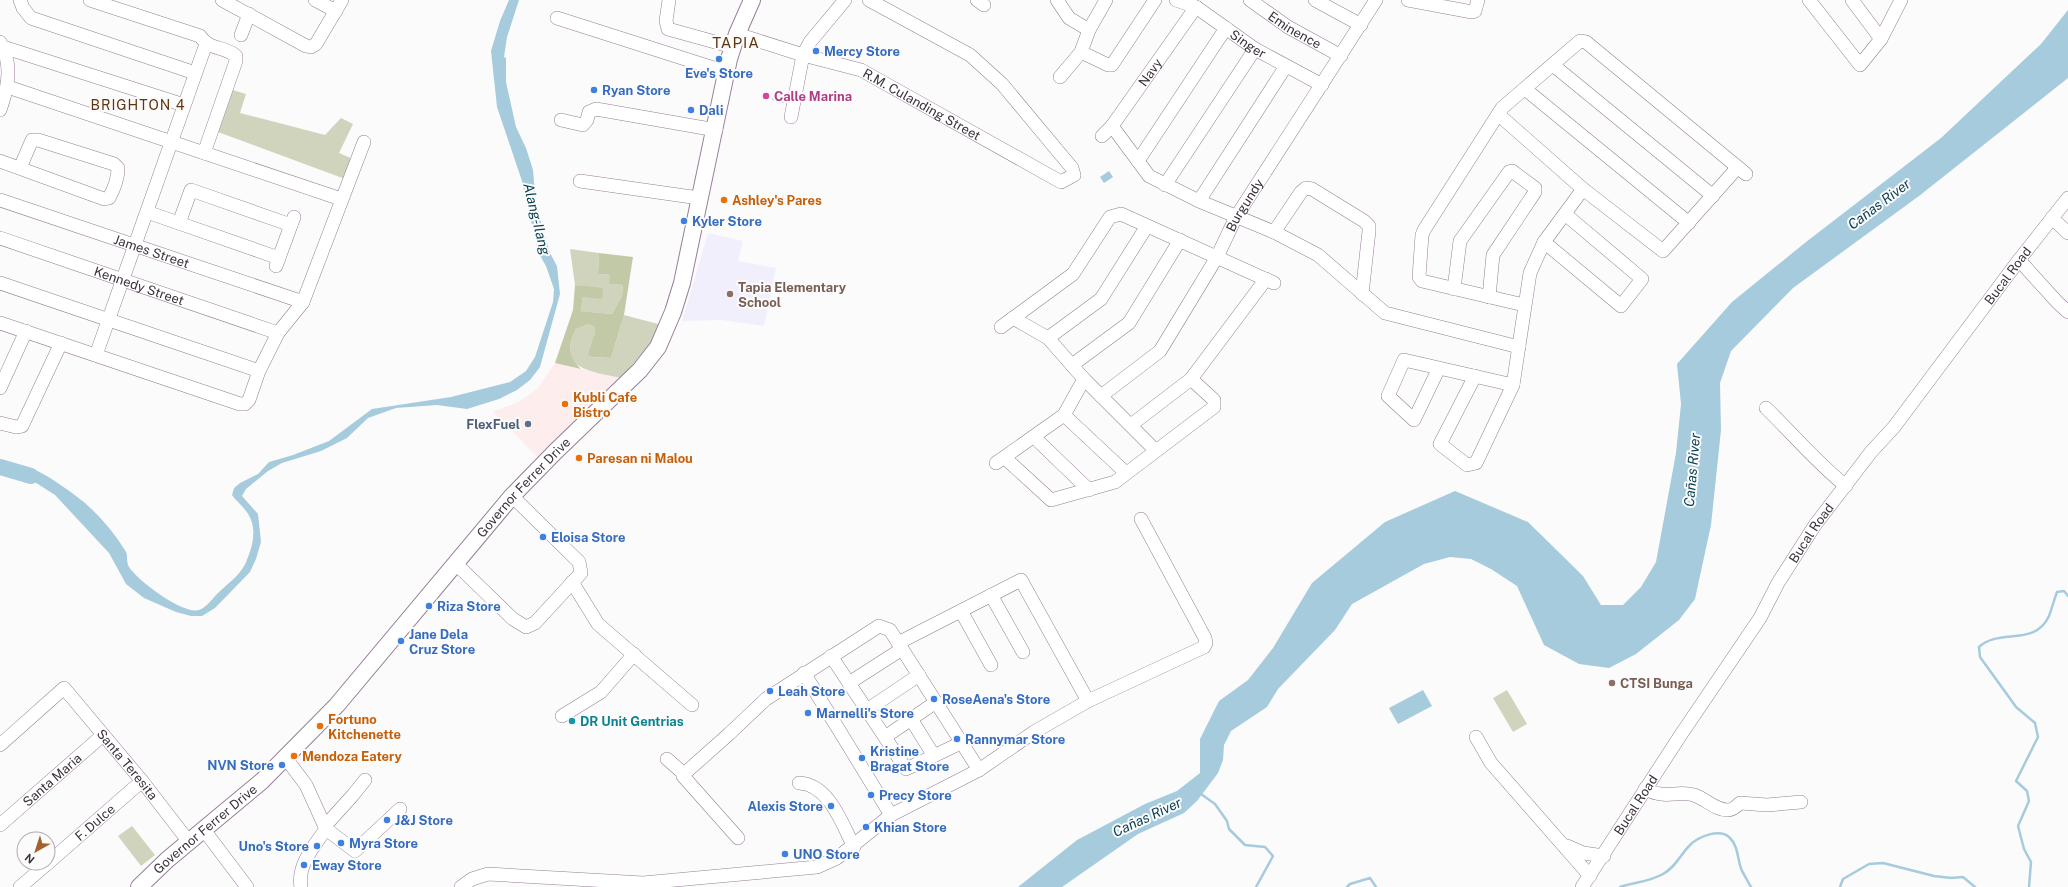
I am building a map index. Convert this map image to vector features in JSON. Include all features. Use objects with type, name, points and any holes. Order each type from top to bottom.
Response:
[{"type":"main road","name":"Governor Ferrer Drive","points":[[139,887],[189,842],[262,781],[337,705],[512,496],[555,452],[632,379],[658,347],[673,312],[682,283],[716,130],[726,72],[735,41],[752,0]]},
{"type":"street","points":[[20,0],[22,8],[31,18],[195,73]]},
{"type":"street","points":[[90,0],[200,36],[206,44],[232,52],[236,56],[236,62],[204,153]]},
{"type":"street","points":[[222,0],[306,46],[311,47],[316,44],[339,6],[315,0]]},
{"type":"street","name":"R.M. Culanding Street","points":[[669,0],[666,21],[668,29],[803,55],[861,70],[1061,182],[1074,175],[1072,168],[1002,84],[970,55],[869,0]]},
{"type":"street","points":[[791,118],[803,55],[810,42],[845,0]]},
{"type":"street","points":[[1057,0],[1069,18],[1088,30]]},
{"type":"street","points":[[1060,77],[1081,52],[1088,30],[1106,0]]},
{"type":"street","points":[[1081,52],[1108,65],[1112,65],[1155,0]]},
{"type":"street","name":"Singer","points":[[1176,0],[1196,6],[1255,49],[1322,85]]},
{"type":"street","name":"Eminence","points":[[1250,0],[1288,28],[1341,56]]},
{"type":"street","points":[[1315,0],[1361,25]]},
{"type":"street","name":"Burgundy","points":[[1101,396],[1160,351],[1217,257],[1236,217],[1376,0]]},
{"type":"street","points":[[1410,0],[1472,12],[1477,5]]},
{"type":"street","points":[[1809,0],[1860,65],[1881,39],[1899,1]]},
{"type":"street","points":[[1852,0],[1881,39]]},
{"type":"street","name":"Navy","points":[[1102,136],[1112,126],[1196,6]]},
{"type":"street","points":[[241,35],[249,14]]},
{"type":"street","points":[[557,18],[726,72]]},
{"type":"street","points":[[1138,161],[1226,28]]},
{"type":"street","points":[[1499,115],[1584,189],[1663,251],[1713,196],[1742,171],[1586,42],[1580,41],[1502,108],[1422,235],[1419,277],[1422,281],[1524,305]]},
{"type":"street","points":[[1,44],[184,105]]},
{"type":"street","points":[[0,110],[8,87],[8,66],[1,44]]},
{"type":"street","points":[[96,355],[206,44]]},
{"type":"street","points":[[1165,185],[1255,49]]},
{"type":"street","points":[[1553,65],[1713,196]]},
{"type":"street","points":[[1199,201],[1286,66]]},
{"type":"street","points":[[8,87],[341,199]]},
{"type":"street","points":[[1525,89],[1689,223]]},
{"type":"street","points":[[561,120],[583,125],[587,120],[589,112],[596,109],[716,130]]},
{"type":"street","points":[[1112,126],[1149,176],[1199,201],[1274,232],[1318,256],[1385,313],[1519,347]]},
{"type":"street","points":[[0,161],[104,199],[109,198],[118,173],[118,168],[114,164],[38,140],[32,140],[28,145],[20,168]]},
{"type":"street","points":[[0,323],[240,404],[245,404],[249,400],[259,371],[278,333],[303,302],[364,142]]},
{"type":"street","points":[[1454,289],[1460,241],[1509,172],[1512,171],[1535,188],[1535,192],[1493,255],[1489,297]]},
{"type":"street","points":[[580,181],[700,198]]},
{"type":"street","points":[[1274,232],[1301,192],[1306,188],[1364,221],[1369,226],[1369,231],[1362,294]]},
{"type":"street","points":[[1474,376],[1440,444],[1467,465],[1476,463],[1513,385],[1530,273],[1544,242],[1584,189]]},
{"type":"street","points":[[146,212],[179,223],[278,262],[293,221],[191,190],[179,223]]},
{"type":"street","name":"Bucal Road","points":[[1582,887],[1604,856],[1645,789],[1760,618],[1778,583],[1815,525],[1871,452],[1894,427],[2019,260],[2068,198]]},
{"type":"street","name":"James Street","points":[[0,200],[303,302]]},
{"type":"street","points":[[1001,327],[1073,274],[1110,218],[1121,214],[1270,281],[1191,379],[1131,425]]},
{"type":"street","points":[[1544,242],[1621,306],[1642,279],[1565,214]]},
{"type":"street","points":[[2052,218],[2068,233]]},
{"type":"street","points":[[1048,338],[1101,299],[1147,226]]},
{"type":"street","name":"Kennedy Street","points":[[0,238],[278,333]]},
{"type":"street","points":[[1072,365],[1129,323],[1180,240]]},
{"type":"street","points":[[2019,260],[2058,304],[2068,312]]},
{"type":"street","points":[[0,283],[259,371]]},
{"type":"street","points":[[1013,318],[1048,338],[1084,379],[1155,450]]},
{"type":"street","points":[[0,388],[26,331]]},
{"type":"street","points":[[0,423],[16,427],[22,426],[61,343]]},
{"type":"street","points":[[1439,368],[1414,420],[1388,396],[1404,360],[1439,368],[1474,376],[1513,385]]},
{"type":"street","points":[[1084,379],[1064,415],[1001,460],[1051,500],[1115,482],[1155,450],[1214,407],[1214,400],[1191,379]]},
{"type":"street","points":[[1766,408],[1846,486]]},
{"type":"street","points":[[1064,415],[1126,473]]},
{"type":"street","points":[[1034,437],[1089,490]]},
{"type":"street","points":[[455,563],[513,619],[526,627],[535,623],[581,573],[579,562],[512,496]]},
{"type":"street","points":[[461,887],[472,879],[488,874],[643,883],[817,867],[837,858],[854,846],[891,815],[979,770],[1034,732],[1088,701],[1204,647],[1206,643],[1141,519]]},
{"type":"street","points":[[849,684],[900,646],[961,611],[1021,580],[1088,701]]},
{"type":"street","points":[[572,582],[598,624],[692,705]]},
{"type":"street","points":[[991,595],[1023,652]]},
{"type":"street","points":[[961,611],[991,665]]},
{"type":"street","points":[[684,774],[766,699],[804,673],[879,626],[890,630],[963,742],[979,770]]},
{"type":"street","points":[[562,716],[601,692],[634,654]]},
{"type":"street","points":[[831,656],[906,769],[963,742]]},
{"type":"street","points":[[804,673],[891,815]]},
{"type":"street","points":[[867,710],[919,676]]},
{"type":"street","name":"Santa Teresita","points":[[0,745],[64,688],[142,781],[189,842]]},
{"type":"street","points":[[885,737],[936,702]]},
{"type":"street","points":[[911,719],[934,756]]},
{"type":"street","name":"Santa Maria","points":[[0,825],[103,735]]},
{"type":"street","points":[[1476,737],[1491,763],[1590,876]]},
{"type":"street","points":[[285,758],[306,785],[325,827],[355,851],[400,809]]},
{"type":"street","points":[[667,759],[684,774],[683,776],[738,838]]},
{"type":"street","points":[[300,887],[299,876],[307,857],[325,827],[365,780]]},
{"type":"street","name":"F. Dulce","points":[[56,856],[142,781]]},
{"type":"street","points":[[799,783],[808,784],[822,793],[837,814],[854,846]]},
{"type":"street","points":[[1645,789],[1662,796],[1692,794],[1720,809],[1729,810],[1735,808],[1740,803],[1767,805],[1801,802]]},
{"type":"street","points":[[204,830],[247,887]]},
{"type":"street","points":[[1561,843],[1583,853],[1604,856]]},
{"type":"street","name":"F. Dulce","points":[[20,887],[39,871]]},
{"type":"shaded area","name":"Tapia Elementary School","points":[[708,233],[743,241],[738,261],[776,268],[764,326],[722,320],[682,321]]},
{"type":"shaded area","name":"Kubli Cafe Bistro","points":[[555,363],[621,378],[538,458],[493,412],[518,402],[537,389]]},
{"type":"green space","points":[[233,90],[246,94],[240,113],[325,135],[341,118],[353,124],[339,153],[353,159],[345,179],[218,132]]},
{"type":"green space","points":[[570,249],[599,253],[598,274],[610,275],[610,284],[623,285],[622,296],[612,314],[579,311],[583,297],[582,286],[575,285]]},
{"type":"green space","points":[[599,253],[633,257],[624,315],[611,358],[591,357],[588,354],[595,333],[594,327],[589,324],[576,329],[570,345],[571,355],[581,369],[555,363],[573,310],[575,285],[603,288],[602,299],[583,297],[580,311],[612,314],[622,296],[623,285],[609,284],[610,275],[598,274]]},
{"type":"green space","points":[[624,315],[662,325],[651,343],[621,378],[588,370],[574,361],[570,353],[571,343],[576,329],[589,324],[594,327],[595,333],[590,357],[611,358]]},
{"type":"green space","points":[[1507,690],[1527,724],[1513,732],[1493,698]]},
{"type":"green space","points":[[132,826],[155,855],[141,866],[118,836]]},
{"type":"water","name":"Alang-Ilang","points":[[509,0],[519,0],[507,37],[504,57],[506,58],[506,82],[516,127],[526,148],[533,170],[536,205],[550,253],[557,266],[560,294],[540,367],[530,380],[517,390],[499,399],[467,409],[437,405],[396,408],[368,418],[347,438],[321,451],[282,463],[268,471],[246,489],[242,496],[258,514],[261,542],[256,559],[250,572],[215,608],[202,616],[191,616],[176,612],[144,598],[126,584],[109,553],[55,495],[30,479],[9,475],[14,464],[41,473],[81,500],[91,508],[113,532],[126,552],[129,567],[141,580],[150,588],[172,602],[192,610],[199,610],[207,605],[239,573],[246,563],[250,551],[253,540],[252,522],[244,509],[232,495],[234,488],[240,483],[258,474],[269,462],[293,455],[329,441],[372,409],[451,397],[510,382],[526,371],[535,357],[553,302],[554,289],[546,266],[538,252],[522,181],[497,107],[491,51],[500,21]]},
{"type":"water","name":"Cañas River","points":[[2068,10],[2068,78],[1919,196],[1793,288],[1731,351],[1720,383],[1721,430],[1711,525],[1695,599],[1679,620],[1636,654],[1609,668],[1579,664],[1544,645],[1517,586],[1491,569],[1471,559],[1450,557],[1424,564],[1352,604],[1335,630],[1278,689],[1267,707],[1231,731],[1224,745],[1223,760],[1218,773],[1197,801],[1184,813],[1138,834],[1062,887],[1018,887],[1077,840],[1145,804],[1177,791],[1200,773],[1200,739],[1219,701],[1248,680],[1273,648],[1312,583],[1385,522],[1455,491],[1528,522],[1583,576],[1601,605],[1623,605],[1641,587],[1656,562],[1676,453],[1681,404],[1677,364],[1732,302],[1806,242],[1941,138],[2041,44]]},
{"type":"water","points":[[774,93],[786,97],[784,103],[772,100]]},
{"type":"water","points":[[1109,171],[1113,177],[1104,183],[1100,177]]},
{"type":"water","points":[[1423,690],[1432,706],[1398,724],[1389,708]]},
{"type":"waterway","points":[[0,467],[31,476]]},
{"type":"waterway","points":[[2029,887],[2031,862],[2024,849],[2018,826],[2029,801],[2027,791],[2016,781],[2038,737],[2035,723],[2016,707],[1980,657],[1979,647],[1987,641],[1996,638],[2026,634],[2035,631],[2043,625],[2049,616],[2057,592],[2064,591],[2068,596]]},
{"type":"waterway","points":[[1198,794],[1201,794],[1215,804],[1227,821],[1229,829],[1245,845],[1265,847],[1273,856],[1256,887]]},
{"type":"waterway","points":[[1620,887],[1658,877],[1671,868],[1690,845],[1698,839],[1714,833],[1725,834],[1735,845],[1740,867],[1751,887]]},
{"type":"waterway","points":[[1840,887],[1843,879],[1869,864],[1883,863],[1934,876],[1951,878],[1963,877],[1975,887]]},
{"type":"waterway","points":[[1347,887],[1350,884],[1370,878],[1376,887]]},
{"type":"place","name":"Mercy Store","points":[[816,51]]},
{"type":"place","name":"Eve's Store","points":[[719,59]]},
{"type":"place","name":"Ryan Store","points":[[594,90]]},
{"type":"place","name":"Calle Marina","points":[[766,96]]},
{"type":"place","name":"Dali","points":[[691,110]]},
{"type":"place","name":"Ashley's Pares","points":[[724,200]]},
{"type":"place","name":"Kyler Store","points":[[684,221]]},
{"type":"place","name":"Tapia Elementary School","points":[[730,294]]},
{"type":"place","name":"Kubli Cafe Bistro","points":[[565,404]]},
{"type":"place","name":"FlexFuel","points":[[528,424]]},
{"type":"place","name":"Paresan ni Malou","points":[[579,458]]},
{"type":"place","name":"Eloisa Store","points":[[543,537]]},
{"type":"place","name":"Riza Store","points":[[429,606]]},
{"type":"place","name":"Jane Dela Cruz Store","points":[[401,641]]},
{"type":"place","name":"CTSI Bunga","points":[[1612,683]]},
{"type":"place","name":"Leah Store","points":[[770,691]]},
{"type":"place","name":"RoseAena's Store","points":[[934,699]]},
{"type":"place","name":"Marnelli's Store","points":[[808,713]]},
{"type":"place","name":"DR Unit Gentrias","points":[[572,721]]},
{"type":"place","name":"Fortuno Kitchenette","points":[[320,726]]},
{"type":"place","name":"Rannymar Store","points":[[957,739]]},
{"type":"place","name":"Mendoza Eatery","points":[[294,756]]},
{"type":"place","name":"Kristine Bragat Store","points":[[862,758]]},
{"type":"place","name":"NVN Store","points":[[282,765]]},
{"type":"place","name":"Precy Store","points":[[871,795]]},
{"type":"place","name":"Alexis Store","points":[[831,806]]},
{"type":"place","name":"J&J Store","points":[[387,820]]},
{"type":"place","name":"Khian Store","points":[[866,827]]},
{"type":"place","name":"Myra Store","points":[[341,843]]},
{"type":"place","name":"Uno's Store","points":[[317,846]]},
{"type":"place","name":"UNO Store","points":[[785,854]]},
{"type":"place","name":"Eway Store","points":[[304,865]]},
{"type":"district","name":"TAPIA","points":[[736,42]]},
{"type":"district","name":"BRIGHTON 4","points":[[138,105]]}]
